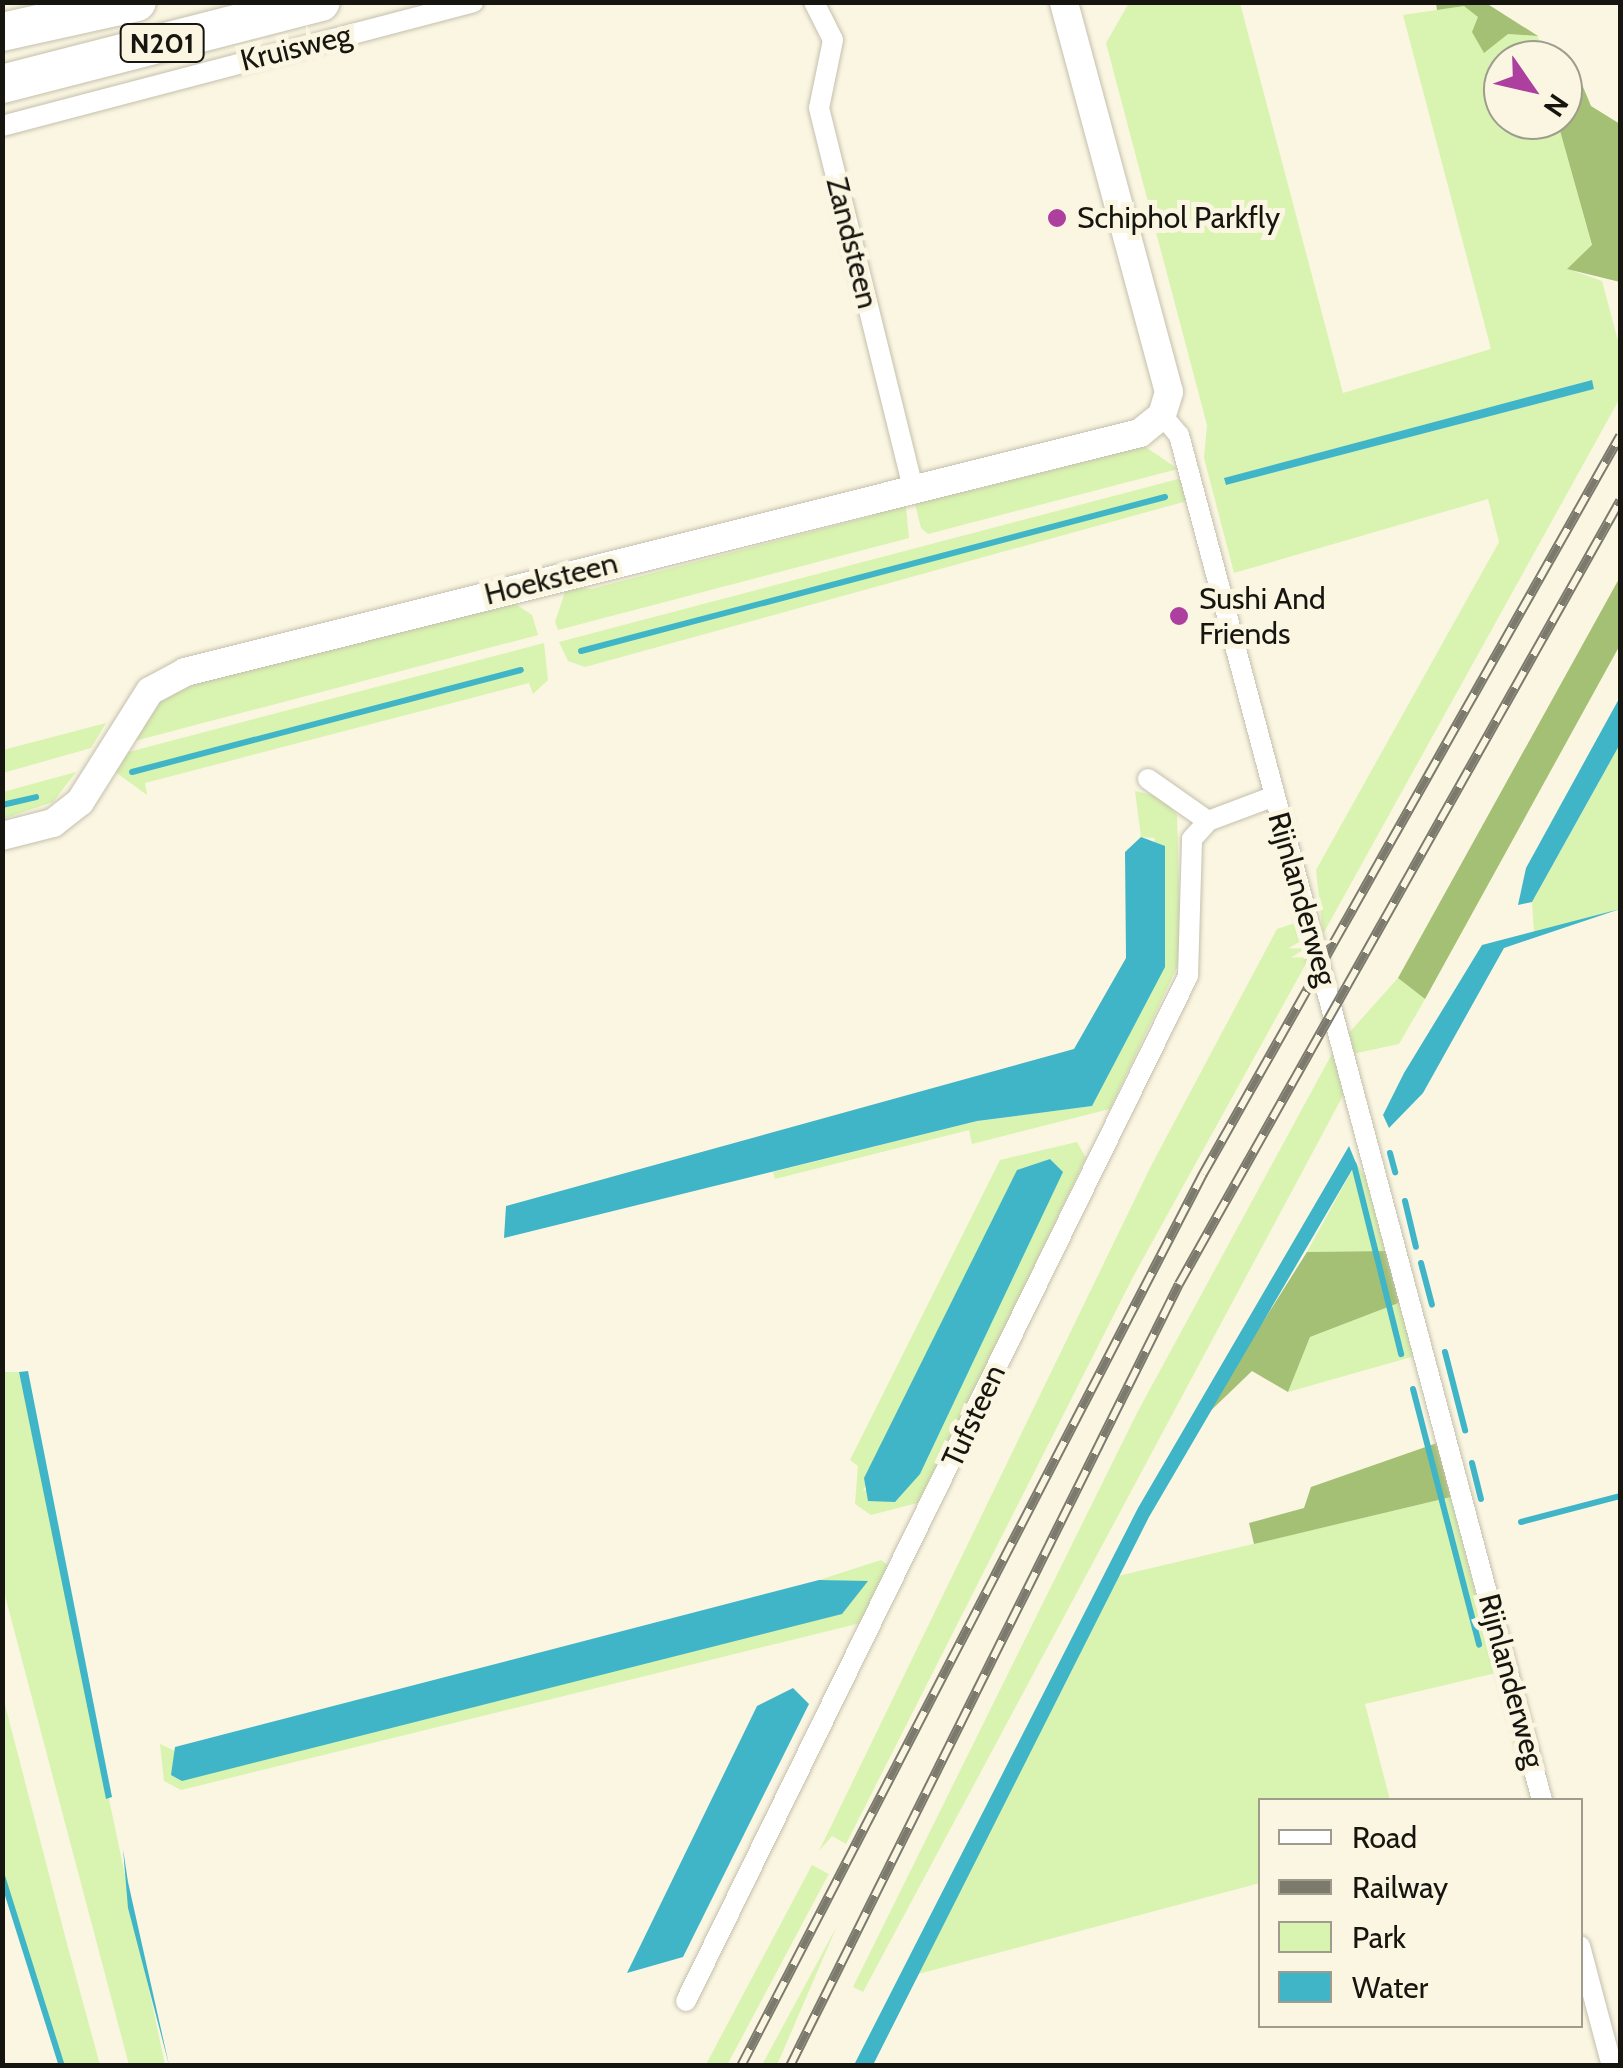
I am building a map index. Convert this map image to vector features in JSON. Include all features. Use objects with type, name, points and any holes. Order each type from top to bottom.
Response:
[{"type":"highway","name":"N201","points":[[2,32],[137,2]]},
{"type":"highway","name":"Kruisweg","points":[[2,84],[321,2]]},
{"type":"street","name":"Kruisweg","points":[[2,126],[473,2]]},
{"type":"street","name":"Zandsteen","points":[[814,2],[828,22],[832,51],[819,108],[913,486]]},
{"type":"street","name":"Rijnlanderweg","points":[[1064,2],[1170,392],[1162,415],[1179,435],[1272,797],[1541,1798]]},
{"type":"street","name":"Hoeksteen","points":[[2,836],[53,823],[80,802],[150,691],[186,672],[913,486],[1140,432],[1162,415]]},
{"type":"street","points":[[1148,778],[1208,820],[1272,797]]},
{"type":"street","name":"Tufsteen","points":[[686,2000],[1188,976],[1192,839],[1208,820]]},
{"type":"street","points":[[1583,1957],[1612,2066]]},
{"type":"green space","points":[[1129,3],[1240,3],[1343,393],[1491,349],[1403,15],[1464,6],[1508,34],[1538,36],[1539,40],[1483,40],[1483,140],[1563,140],[1592,246],[1568,269],[1602,281],[1620,348],[1620,398],[1323,934],[1316,870],[1499,542],[1488,499],[1234,573],[1204,458],[1207,425],[1106,43]],"holes":[[[1591,380],[1594,389],[1226,485],[1225,478]]]},
{"type":"green space","points":[[1436,3],[1486,3],[1538,36],[1508,34],[1500,40],[1483,40],[1483,51],[1472,32],[1478,17],[1464,6],[1437,10]]},
{"type":"green space","points":[[1583,87],[1591,106],[1620,124],[1620,282],[1567,269],[1592,245],[1563,140],[1583,140]]},
{"type":"green space","points":[[1144,446],[1178,469],[928,534],[921,528],[913,496],[971,482],[974,490]]},
{"type":"green space","points":[[1182,478],[1187,501],[585,667],[568,661],[559,642]]},
{"type":"green space","points":[[905,498],[909,538],[558,630],[555,622],[567,586],[591,589],[876,515],[876,505]]},
{"type":"green space","points":[[1620,577],[1620,645],[1425,999],[1398,978]]},
{"type":"green space","points":[[511,601],[532,615],[538,635],[127,743],[150,707],[181,687]]},
{"type":"green space","points":[[544,643],[548,680],[533,694],[529,683],[145,783],[147,795],[114,771],[121,754]]},
{"type":"green space","points":[[106,723],[91,748],[3,773],[3,750]]},
{"type":"green space","points":[[1620,744],[1620,909],[1534,933],[1532,902]]},
{"type":"green space","points":[[76,772],[53,802],[3,819],[3,792]]},
{"type":"green space","points":[[1135,791],[1161,797],[1177,815],[1181,959],[1110,1109],[972,1144],[969,1130],[775,1179],[773,1172],[977,1121],[1092,1106],[1155,838],[1141,837]]},
{"type":"green space","points":[[1298,922],[1308,960],[1134,1275],[846,1844],[832,1836],[819,1851],[1151,1166],[1277,929]]},
{"type":"green space","points":[[1398,978],[1425,999],[1399,1044],[1352,1054],[1347,1035]]},
{"type":"green space","points":[[1334,1050],[1346,1090],[863,1992],[853,1987],[1137,1413]]},
{"type":"green space","points":[[1077,1142],[1086,1158],[921,1502],[871,1515],[855,1504],[858,1466],[850,1460],[1000,1160]],"holes":[[[1050,1159],[1062,1172],[920,1474],[863,1491],[1017,1170]]]},
{"type":"green space","points":[[1356,1163],[1372,1187],[1388,1251],[1307,1252]]},
{"type":"green space","points":[[1388,1251],[1401,1302],[1310,1337],[1288,1392],[1252,1371],[1201,1420],[1307,1252]]},
{"type":"green space","points":[[1401,1302],[1415,1356],[1288,1392],[1310,1337]]},
{"type":"green space","points":[[2,1372],[19,1372],[165,2065],[129,2065],[3,1588]]},
{"type":"green space","points":[[1437,1443],[1451,1497],[1254,1544],[1249,1523],[1304,1508],[1311,1487]]},
{"type":"green space","points":[[1451,1497],[1496,1673],[1365,1704],[1389,1798],[1258,1798],[1258,1884],[918,1974],[1118,1576]]},
{"type":"green space","points":[[881,1560],[889,1566],[865,1622],[181,1790],[164,1781],[160,1744],[177,1752],[868,1582],[819,1580]]},
{"type":"green space","points":[[3,1697],[100,2065],[63,2065],[3,1880]]},
{"type":"green space","points":[[812,1865],[829,1874],[727,2066],[706,2064]]},
{"type":"green space","points":[[837,1926],[777,2065],[762,2065]]},
{"type":"water","points":[[1592,380],[1594,389],[1226,485],[1224,478]]},
{"type":"water","points":[[1620,697],[1620,744],[1532,902],[1518,905],[1526,868]]},
{"type":"water","points":[[1141,837],[1165,846],[1165,967],[1092,1106],[977,1121],[504,1238],[506,1206],[1074,1049],[1126,958],[1125,852]]},
{"type":"water","points":[[1620,909],[1504,948],[1423,1093],[1389,1128],[1383,1115],[1404,1073],[1482,945]]},
{"type":"water","points":[[1349,1146],[1356,1163],[1149,1517],[873,2065],[854,2065],[1138,1508]]},
{"type":"water","points":[[1050,1159],[1063,1172],[920,1474],[895,1502],[868,1501],[864,1478],[1017,1170]]},
{"type":"water","points":[[28,1371],[112,1797],[106,1799],[19,1372]]},
{"type":"water","points":[[819,1580],[868,1581],[842,1614],[182,1781],[171,1775],[175,1747]]},
{"type":"water","points":[[793,1688],[809,1704],[683,1957],[627,1973],[757,1706]]},
{"type":"water","points":[[123,1849],[128,1882],[169,2065],[128,1908]]},
{"type":"waterway","points":[[581,651],[1165,497]]},
{"type":"waterway","points":[[132,772],[521,670]]},
{"type":"waterway","points":[[2,805],[36,797]]},
{"type":"waterway","points":[[1390,1153],[1395,1172]]},
{"type":"waterway","points":[[1354,1165],[1401,1354]]},
{"type":"waterway","points":[[1405,1201],[1416,1247]]},
{"type":"waterway","points":[[1421,1263],[1432,1305]]},
{"type":"waterway","points":[[1445,1352],[1465,1430]]},
{"type":"waterway","points":[[1413,1389],[1479,1645]]},
{"type":"waterway","points":[[1472,1463],[1481,1499]]},
{"type":"waterway","points":[[1521,1522],[1620,1496]]},
{"type":"waterway","points":[[2,1876],[62,2066]]},
{"type":"railway","points":[[741,2066],[1203,1174],[1620,436]]},
{"type":"railway","points":[[790,2066],[1179,1284],[1620,501]]},
{"type":"place","name":"Schiphol Parkfly","points":[[1057,218]]},
{"type":"place","name":"Sushi And Friends","points":[[1179,616]]}]
